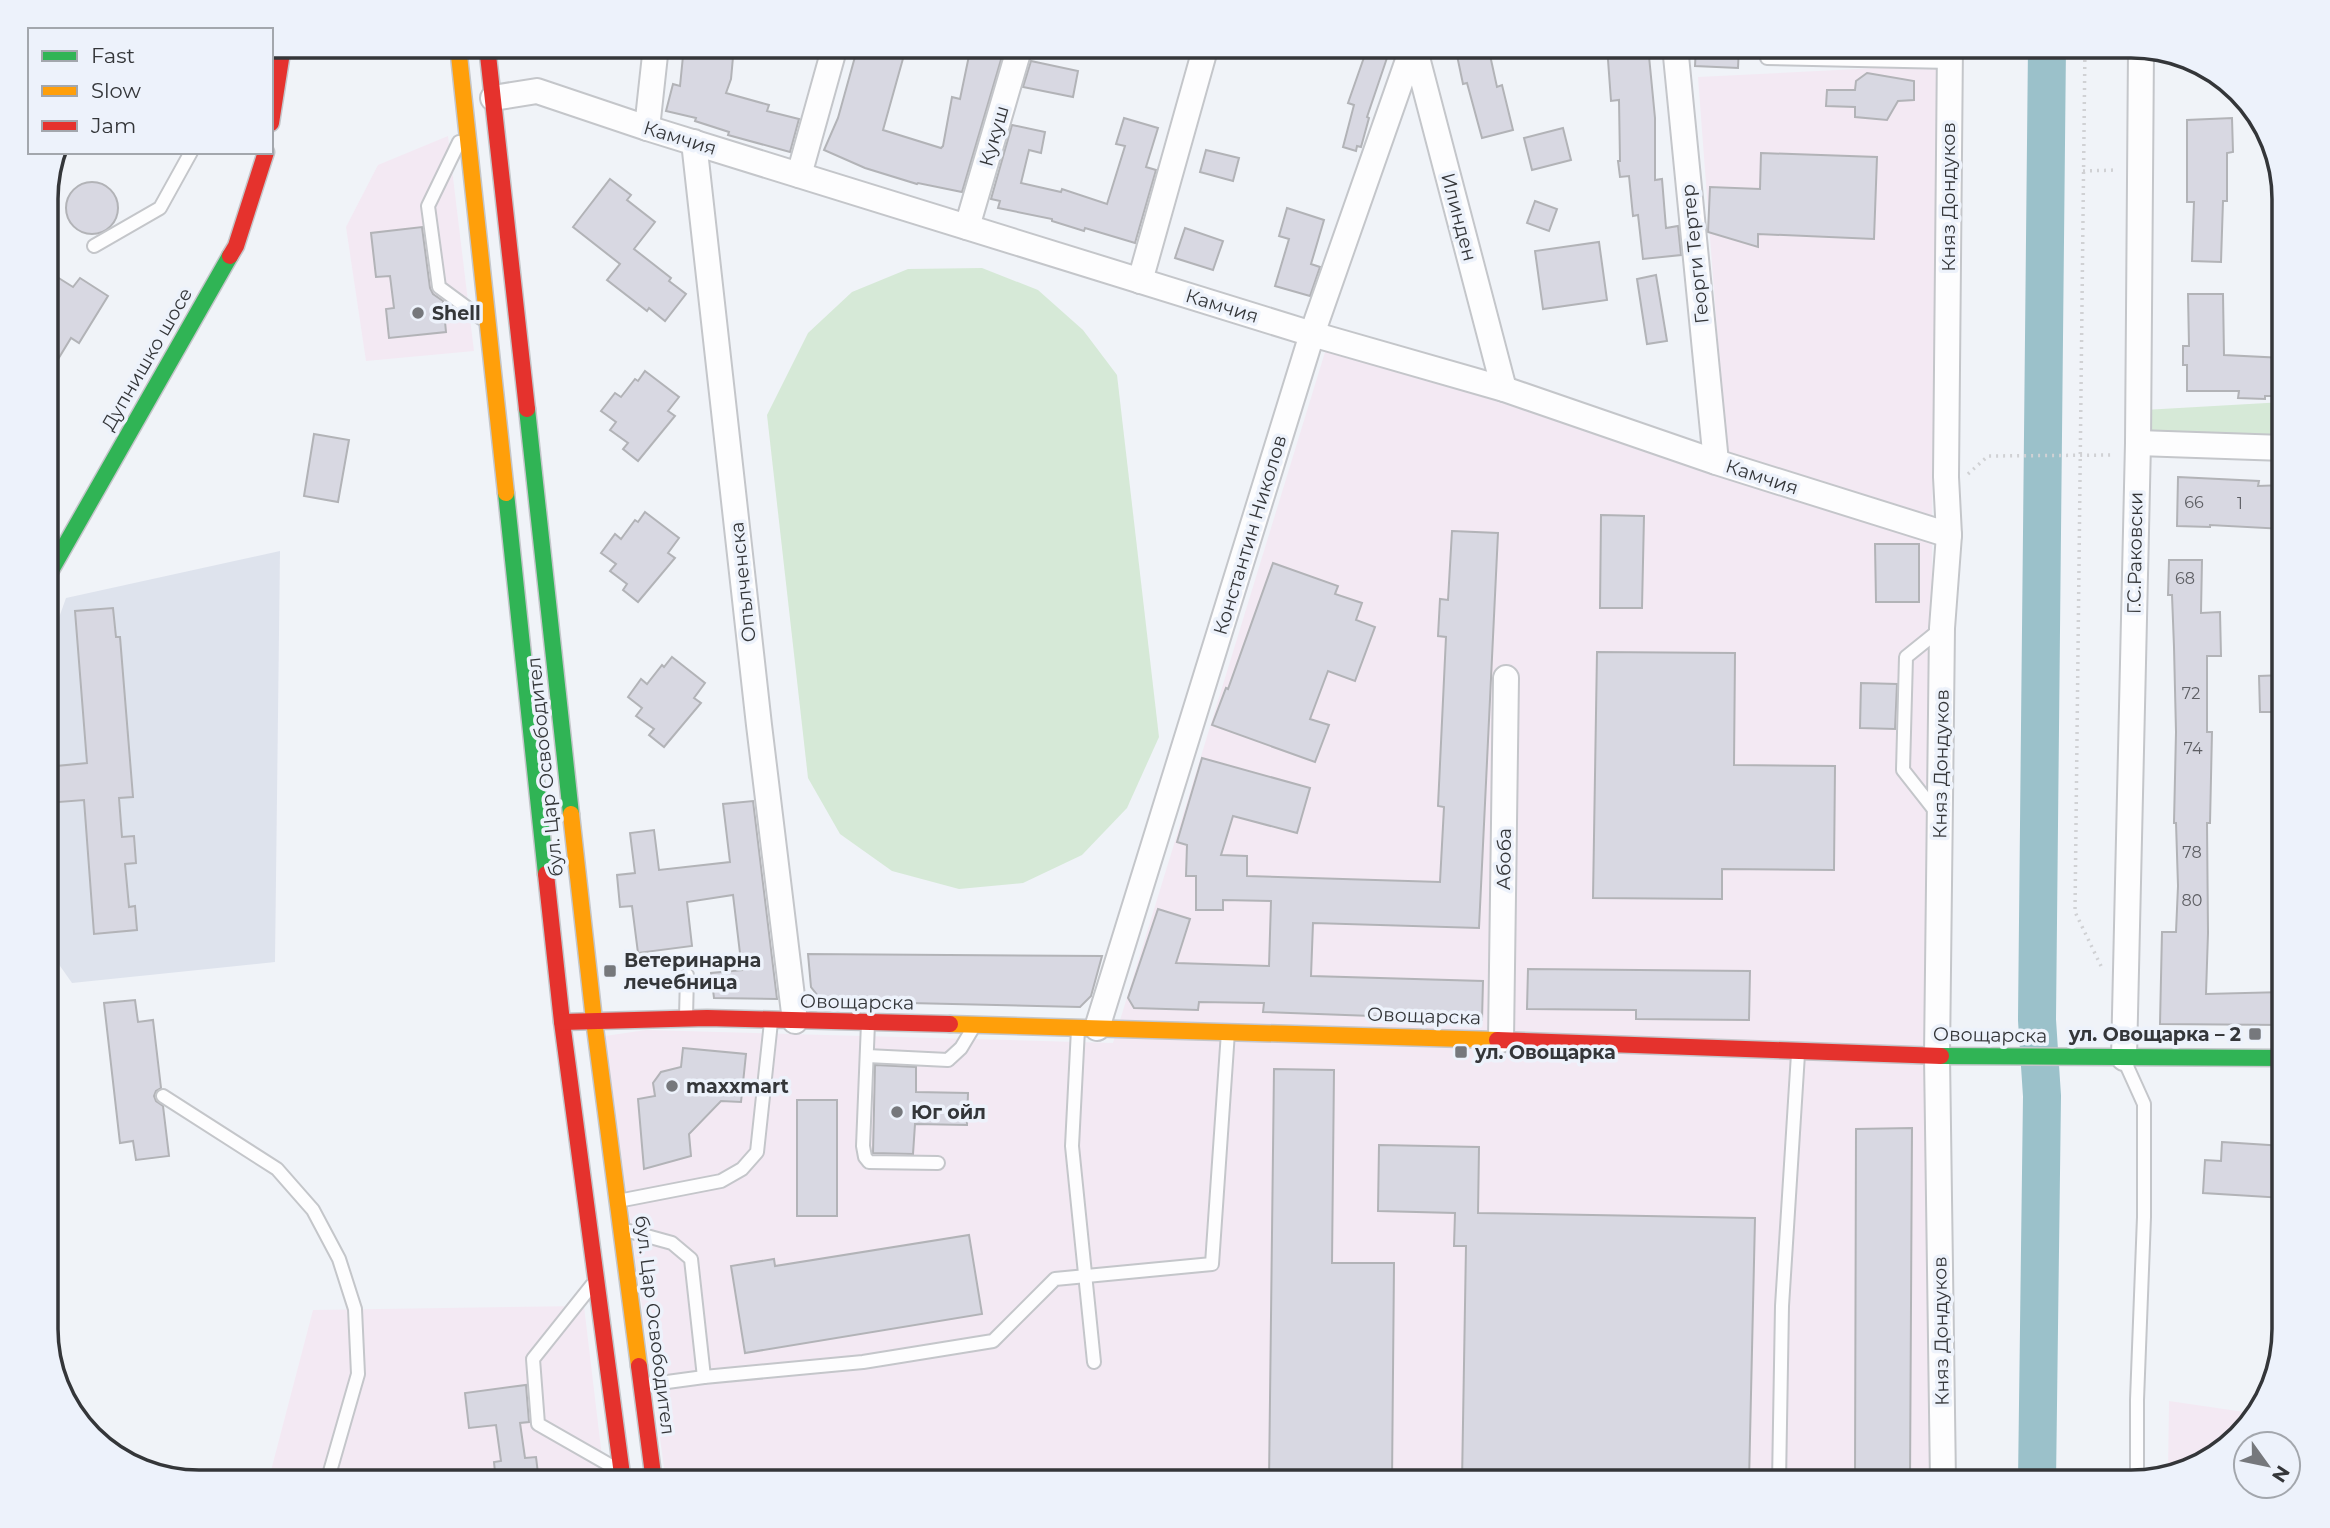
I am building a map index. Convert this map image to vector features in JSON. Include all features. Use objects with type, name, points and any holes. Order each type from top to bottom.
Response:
[{"type":"main road","points":[[273,110],[281,58]]},
{"type":"main road","name":"бул. Цар Освободител","points":[[459,58],[562,1022],[621,1470]]},
{"type":"main road","name":"бул. Цар Освободител","points":[[488,58],[594,1020],[652,1470]]},
{"type":"main road","name":"Дупнишко шосе","points":[[58,558],[236,246],[265,154]]},
{"type":"main road","name":"Овощарска","points":[[562,1022],[686,1017],[1228,1031],[1949,1056],[2272,1058]]},
{"type":"street","points":[[647,128],[655,58]]},
{"type":"street","points":[[799,175],[832,58]]},
{"type":"street","name":"Кукуш","points":[[967,227],[1016,58]]},
{"type":"street","points":[[1140,281],[1203,58]]},
{"type":"street","name":"Константин Николов","points":[[1088,1028],[1312,334],[1409,58]]},
{"type":"street","name":"Илинден","points":[[1416,58],[1504,389]]},
{"type":"street","name":"Георги Тертер","points":[[1676,58],[1716,462]]},
{"type":"street","name":"Княз Дондуков","points":[[1943,1470],[1949,1056],[1940,816],[1942,628],[1949,535],[1946,477],[1950,58]]},
{"type":"street","name":"Г.С.Раковски","points":[[2124,1058],[2138,449],[2141,58]]},
{"type":"street","name":"Камчия","points":[[493,97],[537,91],[647,128],[1140,281],[1504,389],[1716,462],[1949,535]]},
{"type":"street","name":"Опълченска","points":[[694,142],[759,725],[783,1021]]},
{"type":"street","points":[[2138,449],[2272,448]]},
{"type":"street","name":"Абоба","points":[[1501,1040],[1506,678]]},
{"type":"lane","points":[[467,126],[428,206],[439,287],[488,322]]},
{"type":"lane","points":[[94,246],[160,208],[190,154]]},
{"type":"lane","points":[[1940,816],[1903,770],[1906,657],[1942,628]]},
{"type":"lane","points":[[686,1017],[687,975]]},
{"type":"lane","points":[[618,1201],[721,1181],[742,1170],[757,1152],[783,1021]]},
{"type":"lane","points":[[868,1023],[863,1146],[865,1157],[869,1162],[938,1163]]},
{"type":"lane","points":[[867,1056],[948,1060],[961,1048],[974,1026]]},
{"type":"lane","points":[[1088,1028],[1072,1146],[1094,1362]]},
{"type":"lane","points":[[641,1386],[704,1377],[863,1362],[993,1341],[1055,1279],[1212,1264],[1228,1031]]},
{"type":"lane","points":[[1779,1470],[1782,1306],[1799,1050]]},
{"type":"lane","points":[[2124,1058],[2144,1104],[2144,1217],[2137,1470]]},
{"type":"lane","points":[[163,1096],[277,1169],[313,1210],[339,1259],[355,1309],[358,1374],[330,1470]]},
{"type":"lane","points":[[621,1229],[672,1243],[691,1259],[704,1377]]},
{"type":"lane","points":[[596,1280],[533,1359],[538,1424],[611,1470]]},
{"type":"path","points":[[2085,58],[2075,912],[2103,968]]},
{"type":"path","points":[[2083,171],[2140,170]]},
{"type":"path","points":[[1946,477],[1966,477],[1989,456],[2081,455],[2138,449]]},
{"type":"shaded area","points":[[1937,65],[1932,531],[1937,1470],[664,1470],[605,1036],[646,1030],[1113,1043],[1329,339],[1727,464],[1698,77]]},
{"type":"shaded area","points":[[448,136],[474,351],[366,361],[346,227],[378,165]]},
{"type":"shaded area","points":[[280,551],[275,962],[72,983],[58,963],[58,620],[66,598]]},
{"type":"shaded area","points":[[584,1306],[604,1470],[271,1470],[313,1310]]},
{"type":"shaded area","points":[[2169,1401],[2244,1412],[2224,1435],[2185,1459],[2168,1465]]},
{"type":"green space","points":[[982,268],[1038,290],[1083,330],[1117,375],[1159,737],[1127,808],[1082,855],[1023,883],[959,889],[892,871],[840,834],[808,778],[767,415],[808,333],[852,292],[908,269]]},
{"type":"green space","points":[[2272,403],[2272,436],[2145,437],[2144,410]]},
{"type":"building","points":[[683,58],[733,58],[731,79],[726,93],[769,105],[767,111],[799,119],[790,152],[728,135],[729,132],[695,121],[696,118],[666,111],[673,84],[680,86]]},
{"type":"building","points":[[855,58],[903,58],[883,130],[941,148],[952,97],[960,99],[969,58],[1001,58],[962,192],[917,184],[865,168],[824,150],[838,118]]},
{"type":"building","points":[[1364,58],[1387,58],[1367,117],[1369,118],[1361,147],[1357,146],[1356,151],[1343,147],[1354,105],[1348,103]]},
{"type":"building","points":[[1458,58],[1491,58],[1497,87],[1502,85],[1513,130],[1482,138],[1467,83],[1463,84]]},
{"type":"building","points":[[1608,58],[1649,58],[1655,118],[1655,180],[1662,179],[1666,228],[1678,226],[1681,255],[1643,259],[1638,215],[1633,216],[1629,176],[1620,177],[1619,100],[1611,101]]},
{"type":"building","points":[[1695,58],[1738,58],[1738,68],[1695,66]]},
{"type":"building","points":[[1031,61],[1078,71],[1073,97],[1023,87]]},
{"type":"building","points":[[1867,73],[1914,81],[1914,100],[1898,101],[1887,120],[1855,117],[1855,107],[1826,106],[1827,90],[1855,90],[1856,81]]},
{"type":"building","points":[[1124,118],[1158,128],[1146,167],[1156,170],[1135,243],[1085,228],[1084,231],[1052,219],[998,208],[1000,201],[991,199],[1012,125],[1045,132],[1041,153],[1029,150],[1021,183],[1061,192],[1062,189],[1107,204],[1125,146],[1116,144]]},
{"type":"building","points":[[2232,118],[2233,152],[2227,153],[2227,201],[2223,201],[2221,262],[2192,261],[2194,202],[2187,202],[2187,120]]},
{"type":"building","points":[[1563,128],[1571,160],[1532,170],[1524,138]]},
{"type":"building","points":[[1206,150],[1239,158],[1233,181],[1200,172]]},
{"type":"building","points":[[1761,153],[1877,157],[1874,239],[1758,234],[1758,247],[1708,232],[1710,187],[1760,189]]},
{"type":"building","points":[[610,179],[631,195],[627,200],[655,222],[634,249],[671,278],[669,281],[686,294],[665,321],[649,308],[647,311],[607,280],[620,264],[573,227]]},
{"type":"building","points":[[92,182],[102,184],[110,190],[116,198],[116,218],[110,226],[102,232],[92,234],[82,232],[74,226],[68,218],[66,208],[68,198],[74,190],[82,184]]},
{"type":"building","points":[[1535,201],[1557,209],[1549,231],[1527,223]]},
{"type":"building","points":[[1287,208],[1324,220],[1311,264],[1320,267],[1310,296],[1275,286],[1289,239],[1279,236]]},
{"type":"building","points":[[422,227],[430,288],[433,294],[443,301],[446,332],[389,338],[386,309],[394,308],[390,276],[376,277],[371,233]]},
{"type":"building","points":[[1185,228],[1223,241],[1213,270],[1175,258]]},
{"type":"building","points":[[1599,242],[1607,300],[1543,309],[1535,251]]},
{"type":"building","points":[[1656,275],[1667,341],[1647,344],[1637,279]]},
{"type":"building","points":[[58,278],[73,287],[80,278],[108,296],[79,343],[71,338],[58,359]]},
{"type":"building","points":[[2188,294],[2223,294],[2224,355],[2272,357],[2272,396],[2265,396],[2265,399],[2238,398],[2239,391],[2187,391],[2187,365],[2183,365],[2183,346],[2189,346]]},
{"type":"building","points":[[645,371],[679,397],[668,411],[675,416],[638,461],[623,449],[628,443],[610,430],[616,422],[601,411],[615,393],[621,397]]},
{"type":"building","points":[[314,434],[349,440],[338,502],[304,496]]},
{"type":"building","points":[[2178,477],[2259,481],[2258,486],[2272,485],[2272,528],[2177,526]]},
{"type":"building","points":[[645,512],[679,538],[668,553],[675,558],[638,602],[623,590],[627,584],[610,571],[616,564],[601,553],[615,534],[621,539],[635,520],[638,522]]},
{"type":"building","points":[[1601,515],[1644,516],[1642,608],[1600,608]]},
{"type":"building","points":[[1452,531],[1498,533],[1479,928],[1313,923],[1311,976],[1483,981],[1482,1020],[1263,1012],[1264,1003],[1199,1002],[1198,1010],[1134,1008],[1128,998],[1158,909],[1190,919],[1176,963],[1269,966],[1271,901],[1223,900],[1223,910],[1196,910],[1196,876],[1186,876],[1187,845],[1177,842],[1202,758],[1310,788],[1297,833],[1233,816],[1221,855],[1247,856],[1247,876],[1440,882],[1444,807],[1438,806],[1446,637],[1438,636],[1440,599],[1448,600]]},
{"type":"building","points":[[1875,544],[1919,544],[1919,602],[1876,602]]},
{"type":"building","points":[[2169,560],[2202,560],[2201,613],[2220,612],[2221,656],[2207,656],[2207,732],[2212,732],[2210,823],[2207,823],[2206,994],[2272,992],[2272,1025],[2160,1024],[2162,932],[2176,932],[2178,886],[2174,823],[2174,647],[2172,595],[2168,595]]},
{"type":"building","points":[[1273,563],[1338,586],[1335,594],[1362,603],[1356,620],[1375,627],[1355,681],[1328,671],[1310,719],[1329,725],[1315,762],[1212,725],[1226,688],[1228,689]]},
{"type":"building","points":[[113,608],[116,637],[120,637],[133,797],[119,798],[122,837],[134,836],[136,863],[125,864],[129,907],[135,906],[137,930],[94,934],[84,800],[58,802],[58,766],[87,763],[75,611]]},
{"type":"building","points":[[1597,652],[1735,653],[1734,765],[1835,766],[1834,870],[1722,869],[1722,899],[1593,898]]},
{"type":"building","points":[[672,657],[705,683],[694,698],[701,703],[664,747],[649,735],[654,729],[636,716],[642,708],[628,697],[641,679],[647,684]]},
{"type":"building","points":[[2272,675],[2272,712],[2260,712],[2259,676]]},
{"type":"building","points":[[1861,683],[1897,684],[1895,729],[1860,728]]},
{"type":"building","points":[[753,801],[777,999],[714,998],[711,973],[742,970],[733,895],[687,902],[692,946],[638,953],[632,906],[620,907],[617,875],[635,873],[630,833],[654,830],[659,870],[730,862],[723,804]]},
{"type":"building","points":[[808,954],[1102,956],[1091,996],[1080,1007],[822,1001],[811,987]]},
{"type":"building","points":[[1528,969],[1750,971],[1749,1020],[1636,1019],[1636,1010],[1527,1009]]},
{"type":"building","points":[[135,1000],[138,1022],[153,1020],[161,1088],[154,1096],[163,1106],[169,1156],[136,1160],[133,1141],[120,1143],[104,1003]]},
{"type":"building","points":[[683,1048],[746,1054],[741,1102],[721,1101],[689,1134],[691,1156],[644,1169],[638,1099],[655,1096],[653,1083],[661,1072],[681,1067]]},
{"type":"building","points":[[875,1065],[916,1067],[916,1092],[968,1093],[967,1125],[915,1124],[913,1154],[873,1153]]},
{"type":"building","points":[[1274,1069],[1334,1070],[1332,1263],[1394,1263],[1392,1470],[1269,1470]]},
{"type":"building","points":[[797,1100],[837,1100],[837,1216],[797,1216]]},
{"type":"building","points":[[1912,1128],[1910,1470],[1855,1470],[1856,1129]]},
{"type":"building","points":[[2222,1142],[2272,1145],[2272,1197],[2203,1193],[2205,1160],[2221,1161]]},
{"type":"building","points":[[1379,1145],[1479,1147],[1478,1213],[1755,1218],[1749,1470],[1462,1470],[1466,1246],[1454,1246],[1455,1213],[1378,1211]]},
{"type":"building","points":[[969,1235],[982,1314],[745,1353],[731,1266],[774,1259],[775,1266]]},
{"type":"building","points":[[526,1385],[529,1422],[520,1423],[525,1458],[536,1457],[538,1470],[495,1470],[494,1462],[501,1461],[496,1425],[469,1428],[465,1393]]},
{"type":"waterway","points":[[2037,1470],[2042,1096],[2037,1020],[2047,58]]},
{"type":"traffic: fast","points":[[58,558],[230,256]]},
{"type":"traffic: fast","points":[[527,409],[571,814]]},
{"type":"traffic: fast","points":[[506,493],[546,874]]},
{"type":"traffic: fast","points":[[1941,1056],[2272,1058]]},
{"type":"traffic: slow","points":[[459,58],[506,493]]},
{"type":"traffic: slow","points":[[571,814],[594,1020],[639,1366]]},
{"type":"traffic: slow","points":[[950,1024],[1497,1040]]},
{"type":"traffic: jam","points":[[273,110],[281,58]]},
{"type":"traffic: jam","points":[[488,58],[527,409]]},
{"type":"traffic: jam","points":[[230,256],[236,246],[265,154]]},
{"type":"traffic: jam","points":[[546,874],[562,1022],[621,1470]]},
{"type":"traffic: jam","points":[[562,1022],[707,1018],[950,1024]]},
{"type":"traffic: jam","points":[[1497,1040],[1941,1056]]},
{"type":"traffic: jam","points":[[639,1366],[652,1470]]},
{"type":"place","name":"Shell","points":[[418,313]]},
{"type":"place","name":"Ветеринарна лечебница","points":[[610,971]]},
{"type":"place","name":"ул. Овощарка – 2","points":[[2255,1034]]},
{"type":"place","name":"ул. Овощарка","points":[[1461,1052]]},
{"type":"place","name":"maxxmart","points":[[672,1086]]},
{"type":"place","name":"Юг ойл","points":[[897,1112]]}]
